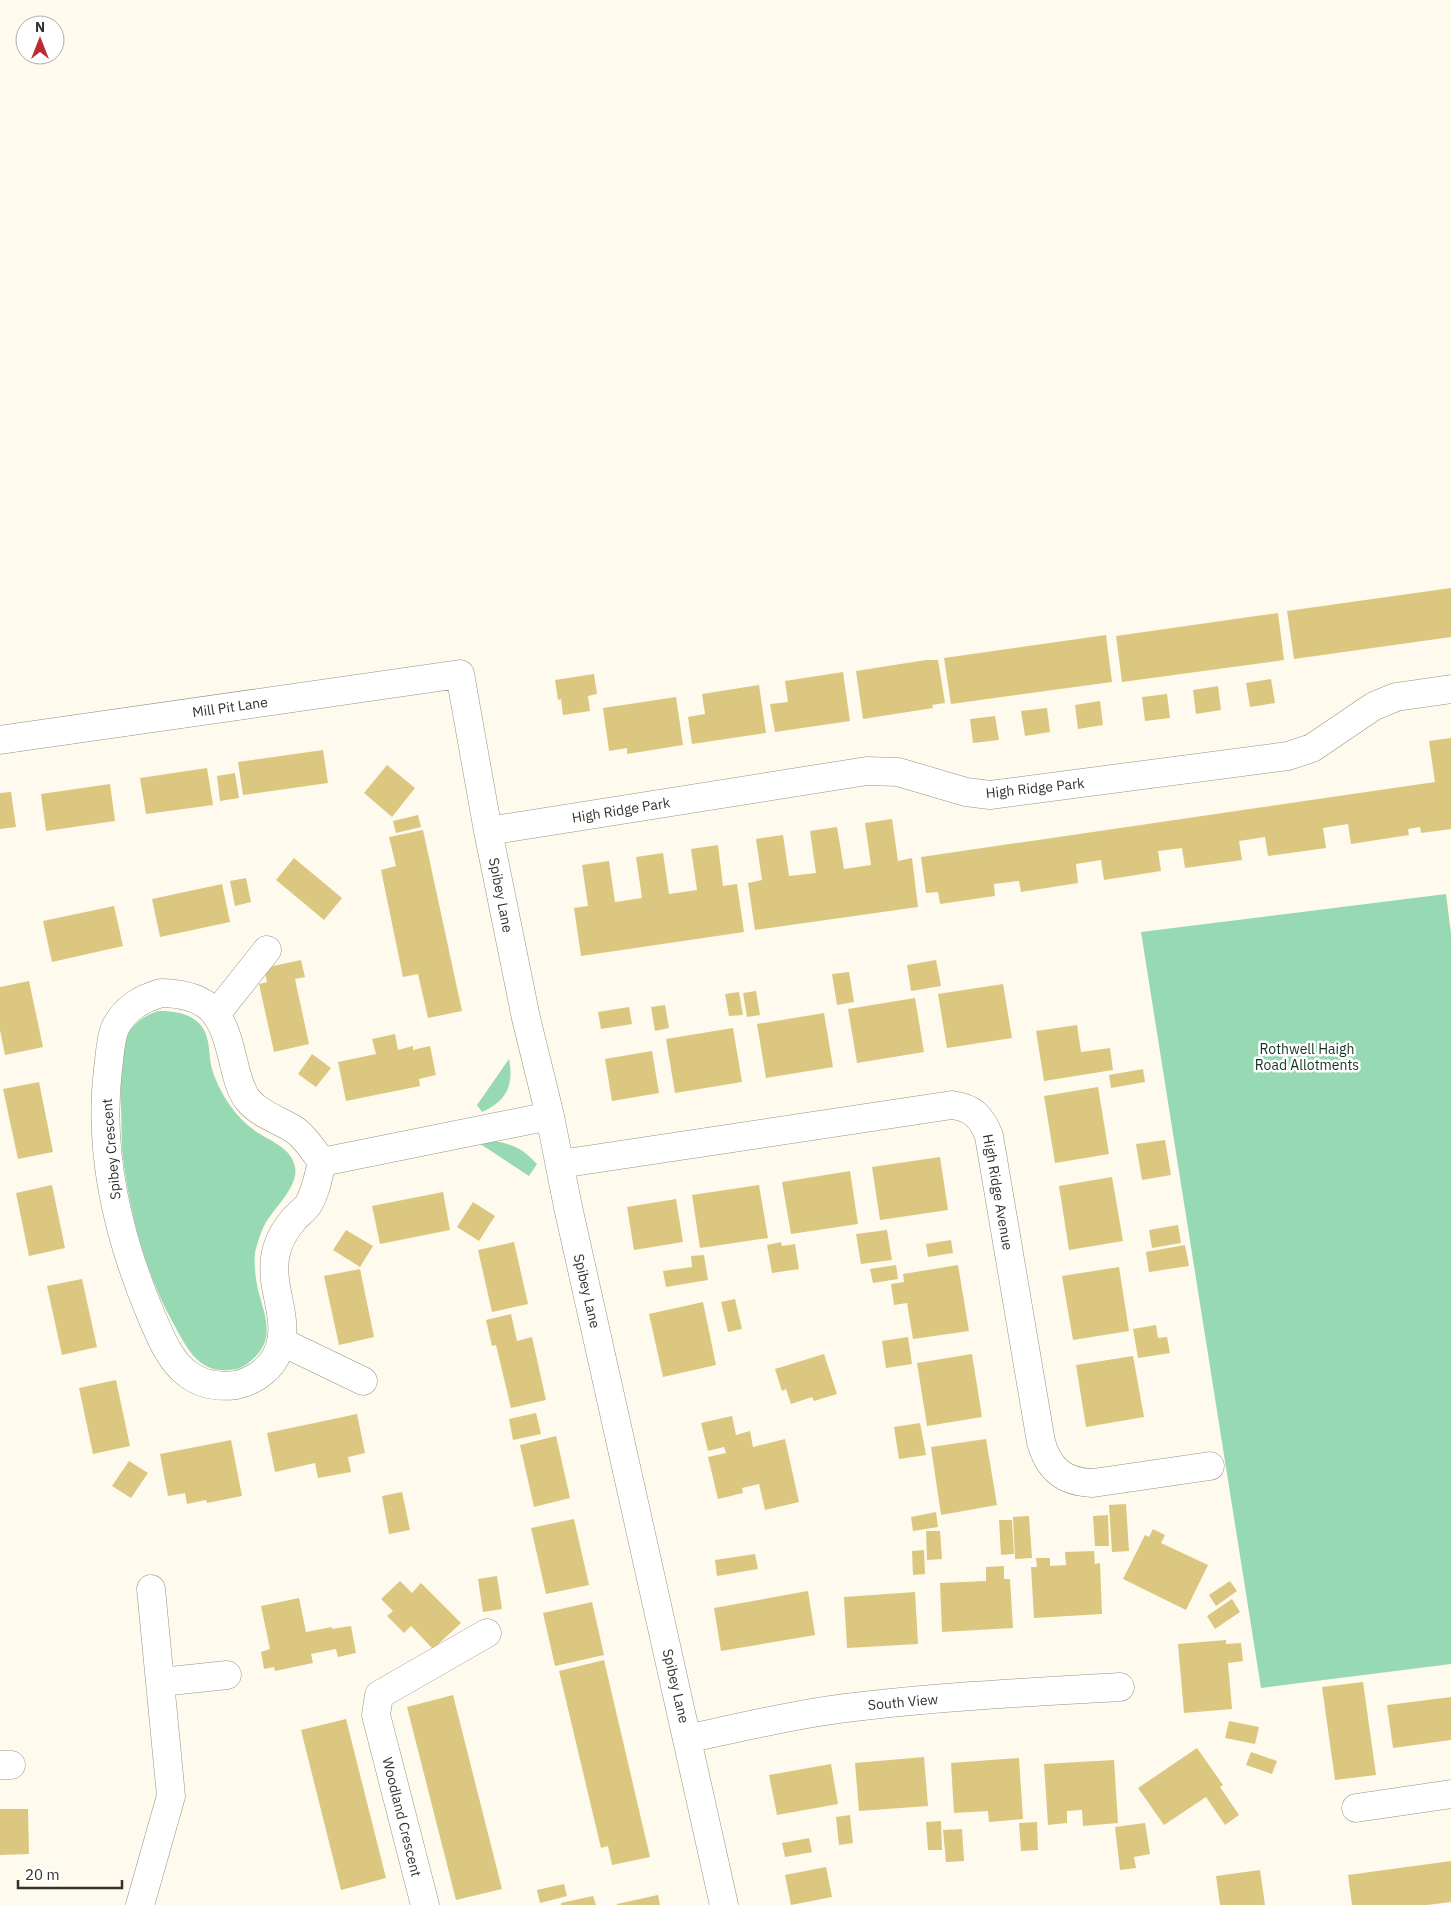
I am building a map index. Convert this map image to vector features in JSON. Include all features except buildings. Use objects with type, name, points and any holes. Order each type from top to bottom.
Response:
[{"type":"street","name":"Mill Pit Lane","points":[[0,740],[460,674]]},
{"type":"street","name":"Spibey Lane","points":[[460,674],[488,832],[525,1013],[550,1116],[724,1905]]},
{"type":"street","name":"High Ridge Park","points":[[488,832],[867,771],[898,772],[966,792],[990,795],[1288,756],[1312,748],[1374,706],[1396,697],[1451,689]]},
{"type":"street","points":[[216,1014],[267,950]]},
{"type":"street","name":"Spibey Crescent","points":[[161,993],[182,993],[201,1001],[216,1014],[226,1032],[237,1079],[247,1098],[262,1113],[296,1130],[322,1162],[315,1191],[307,1206],[294,1218],[282,1237],[275,1258],[276,1281],[284,1323],[282,1342],[274,1360],[261,1374],[244,1383],[225,1386],[206,1384],[189,1375],[175,1361],[158,1333],[136,1279],[116,1209],[108,1155],[105,1093],[110,1049],[115,1029],[126,1012],[136,1003],[161,993]]},
{"type":"street","name":"High Ridge Avenue","points":[[560,1164],[942,1106],[965,1107],[976,1114],[984,1124],[989,1136],[1040,1442],[1045,1456],[1053,1468],[1065,1477],[1078,1482],[1093,1483],[1210,1466]]},
{"type":"street","points":[[322,1162],[456,1133],[550,1116]]},
{"type":"street","points":[[282,1342],[363,1381]]},
{"type":"street","points":[[140,1905],[171,1796],[151,1589]]},
{"type":"street","name":"Woodland Crescent","points":[[424,1905],[376,1715],[379,1695],[487,1633]]},
{"type":"street","points":[[160,1682],[227,1675]]},
{"type":"street","name":"South View","points":[[688,1739],[781,1718],[862,1706],[1027,1692],[1120,1687]]},
{"type":"street","points":[[1356,1808],[1451,1794]]},
{"type":"green space","name":"Rothwell Haigh Road Allotments","points":[[1446,894],[1451,934],[1451,1664],[1261,1688],[1141,932]]},
{"type":"green space","points":[[158,1011],[181,1013],[200,1024],[207,1038],[213,1073],[220,1090],[229,1104],[237,1115],[256,1132],[283,1148],[293,1159],[295,1167],[295,1174],[290,1189],[265,1224],[255,1253],[256,1279],[266,1318],[266,1337],[257,1355],[250,1362],[236,1369],[212,1369],[203,1364],[189,1350],[162,1302],[146,1262],[134,1221],[122,1146],[121,1083],[123,1055],[126,1039],[131,1029],[143,1018]]},
{"type":"green space","points":[[509,1059],[510,1077],[507,1091],[497,1103],[482,1112],[477,1105]]},
{"type":"green space","points":[[495,1141],[518,1148],[537,1164],[529,1176],[479,1143]]}]
